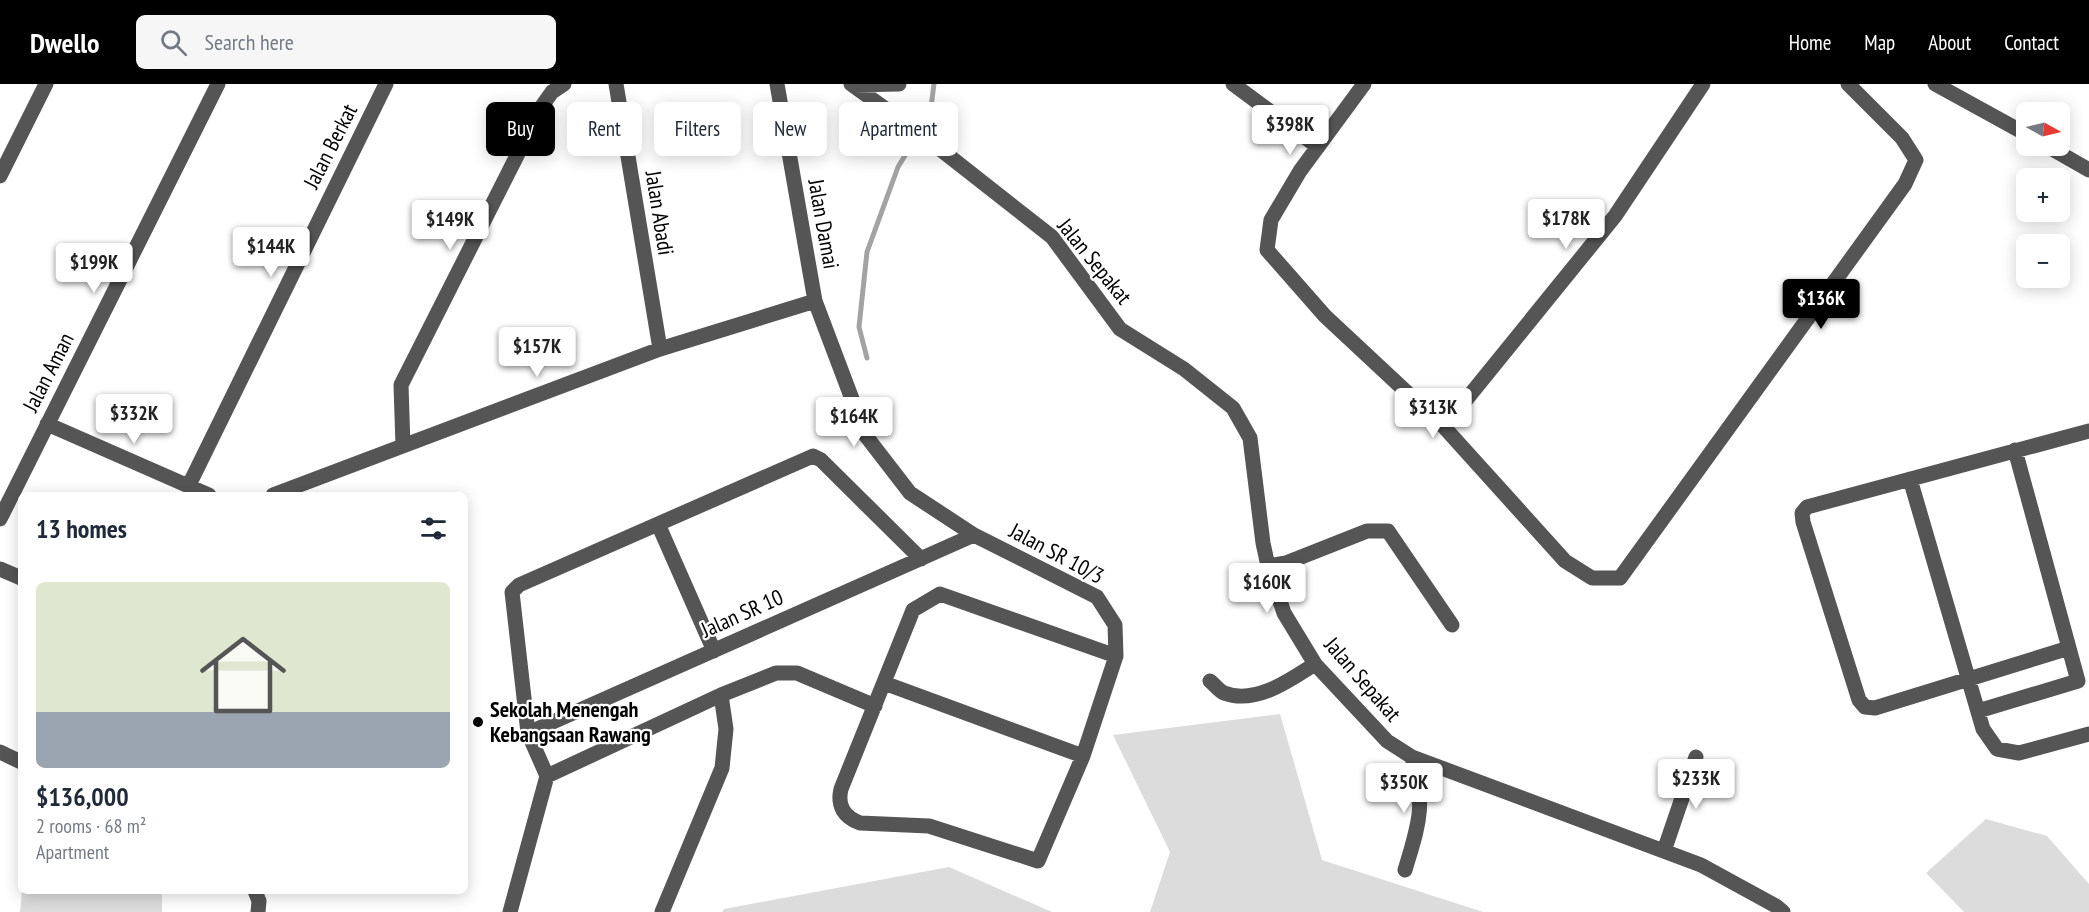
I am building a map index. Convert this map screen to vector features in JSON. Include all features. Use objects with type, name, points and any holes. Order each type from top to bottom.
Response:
[{"type":"street","points":[[0,176],[46,84]]},
{"type":"street","name":"Jalan Aman","points":[[0,519],[218,84]]},
{"type":"street","name":"Jalan Berkat","points":[[188,487],[386,84]]},
{"type":"street","points":[[403,446],[401,385],[542,106],[552,92],[564,84]]},
{"type":"street","name":"Jalan Abadi","points":[[616,84],[660,349]]},
{"type":"street","name":"Jalan Damai","points":[[777,84],[815,301],[866,436],[910,493],[974,535]]},
{"type":"street","points":[[853,85],[899,84]]},
{"type":"street","points":[[1233,84],[1318,147]]},
{"type":"street","points":[[1364,84],[1300,171],[1271,220],[1267,250],[1325,316],[1444,427],[1565,561],[1592,578],[1620,578],[1905,184],[1916,160],[1902,138],[1848,84]]},
{"type":"street","points":[[1444,427],[1615,216],[1703,84]]},
{"type":"street","points":[[1935,84],[2016,129]]},
{"type":"street","name":"Jalan Sepakat","points":[[853,85],[926,138],[1052,237],[1120,328],[1184,369],[1233,408],[1250,438],[1268,566],[1284,613],[1315,664],[1387,741],[1412,757],[1701,865],[1783,912]]},
{"type":"street","points":[[2064,156],[2089,170]]},
{"type":"street","points":[[281,492],[660,349],[815,301]]},
{"type":"street","points":[[47,424],[201,492]]},
{"type":"street","points":[[2069,648],[1870,709],[1862,704],[1802,513],[1807,507],[2089,431]]},
{"type":"street","points":[[1978,711],[2084,679],[2069,648],[2015,450]]},
{"type":"street","points":[[510,912],[547,776],[528,733],[512,598],[515,588],[813,456],[821,460],[921,559]]},
{"type":"street","points":[[1910,479],[1983,729],[1998,749],[2019,753],[2089,734]]},
{"type":"street","points":[[658,524],[714,651]]},
{"type":"street","points":[[1268,566],[1286,563],[1367,531],[1388,531],[1452,625]]},
{"type":"street","name":"Jalan SR 10","points":[[528,733],[974,535]]},
{"type":"street","name":"Jalan SR 10/3","points":[[875,706],[839,798],[845,814],[851,820],[860,823],[929,826],[1038,861],[1083,756],[1116,656],[1115,625],[1097,597],[974,535]]},
{"type":"street","points":[[0,568],[18,577]]},
{"type":"street","points":[[547,776],[721,695],[776,672],[797,673],[875,706],[914,610],[940,594],[1116,656]]},
{"type":"street","points":[[1210,681],[1223,693],[1242,696],[1281,685],[1315,664]]},
{"type":"street","points":[[884,683],[1083,756]]},
{"type":"street","points":[[662,912],[722,768],[726,729],[721,695]]},
{"type":"street","points":[[0,752],[18,761]]},
{"type":"street","points":[[1405,870],[1420,819],[1421,803],[1419,781],[1412,757]]},
{"type":"street","points":[[1664,851],[1696,757]]},
{"type":"street","points":[[256,894],[259,901],[258,912]]},
{"type":"shaded area","points":[[1280,714],[1322,860],[1483,912],[1150,912],[1170,852],[1113,735]]},
{"type":"shaded area","points":[[1986,819],[2047,836],[2089,884],[2089,912],[1964,912],[1926,873]]},
{"type":"shaded area","points":[[949,867],[1052,912],[722,912],[724,909]]},
{"type":"shaded area","points":[[22,894],[162,894],[162,912],[20,912]]},
{"type":"waterway","points":[[867,358],[859,327],[867,252],[898,167],[930,115],[934,84]]},
{"type":"place","name":"Sekolah Menengah Kebangsaan Rawang","points":[[478,722]]}]
